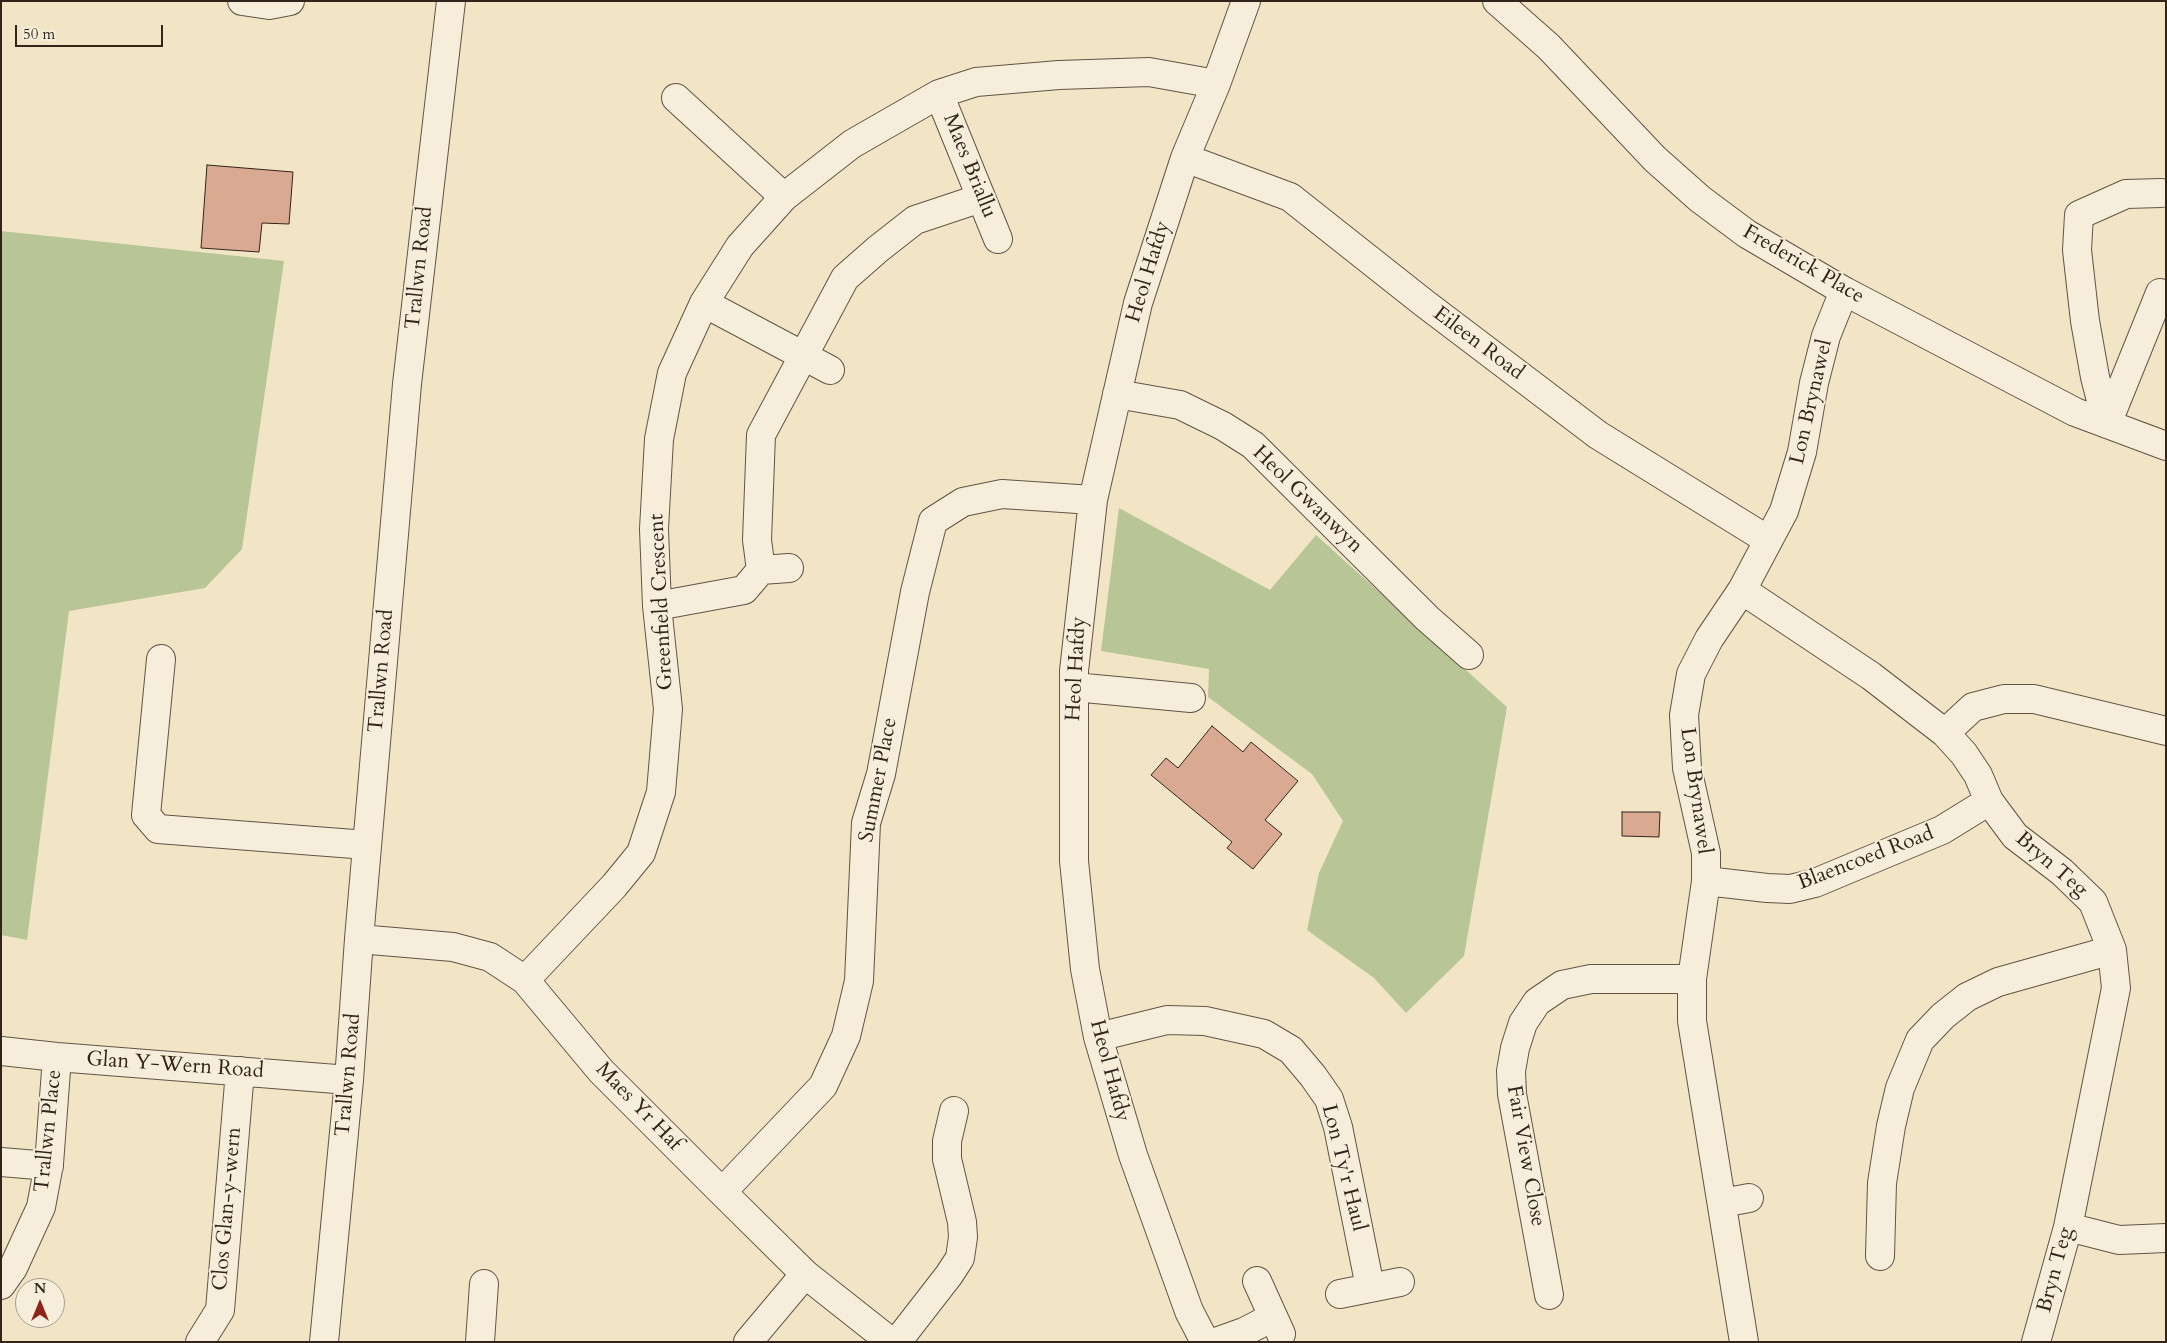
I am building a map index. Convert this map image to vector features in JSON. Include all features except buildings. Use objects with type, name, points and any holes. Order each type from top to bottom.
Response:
[{"type":"street","points":[[242,1],[269,5],[290,1]]},
{"type":"street","name":"Trallwn Road","points":[[324,1342],[349,1080],[359,939],[407,384],[451,1]]},
{"type":"street","name":"Heol Hafdy","points":[[1205,1342],[1189,1312],[1133,1155],[1098,1037],[1085,969],[1074,861],[1074,671],[1093,500],[1138,303],[1185,158],[1216,84],[1246,1]]},
{"type":"street","name":"Frederick Place","points":[[1497,1],[1549,47],[1655,159],[1700,199],[1747,234],[1844,291],[2075,412],[2166,446]]},
{"type":"street","name":"Greenfield Crescent","points":[[525,980],[614,886],[641,853],[661,792],[668,709],[657,606],[654,529],[659,440],[672,373],[704,303],[740,246],[784,197],[852,144],[939,94],[976,82],[1059,75],[1140,72],[1216,84]]},
{"type":"street","name":"Maes Briallu","points":[[939,94],[998,239]]},
{"type":"street","points":[[676,98],[784,197]]},
{"type":"street","name":"Eileen Road","points":[[1185,158],[1290,197],[1424,303],[1598,435],[1768,540]]},
{"type":"street","points":[[2107,424],[2095,377],[2085,321],[2077,250],[2079,215],[2126,194],[2162,193]]},
{"type":"street","points":[[761,570],[757,540],[761,436],[845,278],[915,220],[981,198]]},
{"type":"street","name":"Lon Brynawel","points":[[1744,1342],[1692,1021],[1692,979],[1706,880],[1706,853],[1687,768],[1684,714],[1692,674],[1710,639],[1742,590],[1784,511],[1802,452],[1814,383],[1826,336],[1844,291]]},
{"type":"street","points":[[2107,424],[2160,293]]},
{"type":"street","points":[[704,303],[830,370]]},
{"type":"street","name":"Heol Gwanwyn","points":[[1117,394],[1180,405],[1223,426],[1253,445],[1427,618],[1470,655]]},
{"type":"street","name":"Summer Place","points":[[722,1192],[823,1086],[846,1036],[859,981],[866,823],[881,774],[915,592],[933,521],[963,502],[1002,494],[1093,500]]},
{"type":"street","points":[[657,606],[744,590],[761,570],[789,568]]},
{"type":"street","name":"Bryn Teg","points":[[1742,590],[1870,676],[1945,733],[1964,754],[1978,775],[1988,801],[2015,836],[2062,872],[2093,902],[2112,950],[2116,988],[2068,1227],[2036,1342]]},
{"type":"street","points":[[161,659],[146,815],[158,829],[367,845]]},
{"type":"street","points":[[1074,687],[1191,698]]},
{"type":"street","points":[[1945,733],[1973,707],[2004,699],[2034,699],[2166,731]]},
{"type":"street","name":"Blaencoed Road","points":[[1706,880],[1790,889],[1814,883],[1942,830],[1988,801]]},
{"type":"street","name":"Maes Yr Haf","points":[[359,939],[453,947],[490,957],[525,980],[602,1070],[722,1192],[806,1274],[891,1342]]},
{"type":"street","points":[[1880,1256],[1882,1183],[1891,1126],[1900,1088],[1920,1040],[1943,1016],[1967,997],[1990,986],[2112,950]]},
{"type":"street","name":"Fair View Close","points":[[1549,1295],[1512,1094],[1511,1070],[1523,1023],[1537,1002],[1562,985],[1591,979],[1692,979]]},
{"type":"street","name":"Lon Ty'r Haul","points":[[1098,1037],[1167,1020],[1205,1021],[1264,1034],[1291,1050],[1313,1076],[1329,1100],[1338,1127],[1370,1288]]},
{"type":"street","name":"Glan Y-Wern Road","points":[[1,1051],[349,1080]]},
{"type":"street","name":"Trallwn Place","points":[[1,1285],[13,1268],[41,1207],[49,1166],[57,1057]]},
{"type":"street","name":"Clos Glan-y-wern","points":[[200,1342],[220,1310],[240,1070]]},
{"type":"street","points":[[897,1342],[960,1258],[963,1238],[962,1222],[947,1159],[947,1141],[954,1111]]},
{"type":"street","points":[[1,1162],[49,1166]]},
{"type":"street","points":[[1722,1203],[1749,1198]]},
{"type":"street","points":[[2068,1227],[2118,1240],[2166,1238]]},
{"type":"street","points":[[748,1342],[806,1274]]},
{"type":"street","points":[[1216,1342],[1244,1332],[1277,1326],[1257,1280]]},
{"type":"street","points":[[1340,1294],[1400,1282]]},
{"type":"street","points":[[480,1342],[484,1284]]},
{"type":"green space","points":[[1,231],[284,261],[242,549],[205,588],[69,611],[27,940],[1,935]]},
{"type":"green space","points":[[1119,508],[1270,590],[1316,535],[1507,707],[1464,956],[1406,1013],[1374,978],[1307,930],[1319,873],[1343,821],[1312,774],[1208,697],[1209,669],[1101,651]]}]
